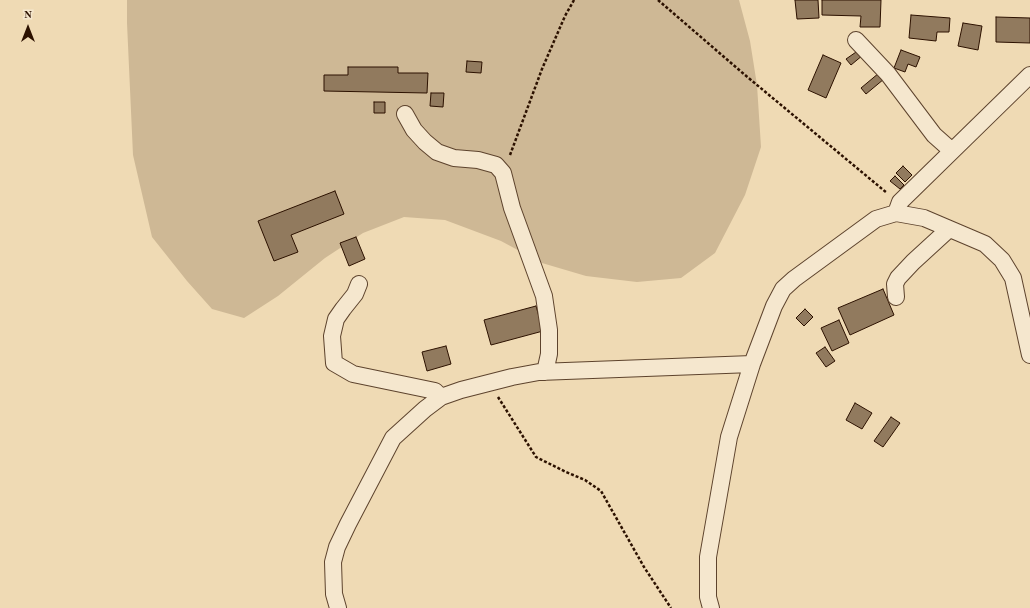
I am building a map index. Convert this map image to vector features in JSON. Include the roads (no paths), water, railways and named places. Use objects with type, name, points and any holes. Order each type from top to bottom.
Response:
[{"type":"street","points":[[856,40],[888,74],[934,135],[952,152]]},
{"type":"street","points":[[711,608],[708,597],[708,558],[729,437],[752,364],[774,306],[783,289],[794,279],[876,219],[898,208],[1030,75]]},
{"type":"street","points":[[406,114],[414,130],[424,142],[437,152],[454,158],[478,160],[496,165],[504,173],[512,208],[544,296],[549,330],[549,354],[545,372]]},
{"type":"street","points":[[898,208],[985,244],[995,253],[1007,267],[1013,278],[1030,355]]},
{"type":"street","points":[[896,297],[895,284],[898,278],[949,229]]},
{"type":"street","points":[[358,284],[355,294],[336,319],[332,336],[334,363],[352,374],[435,390],[441,398]]},
{"type":"street","points":[[338,608],[334,594],[332,562],[348,524],[393,438],[425,409],[441,398],[461,390],[512,377],[545,372],[752,364]]}]
